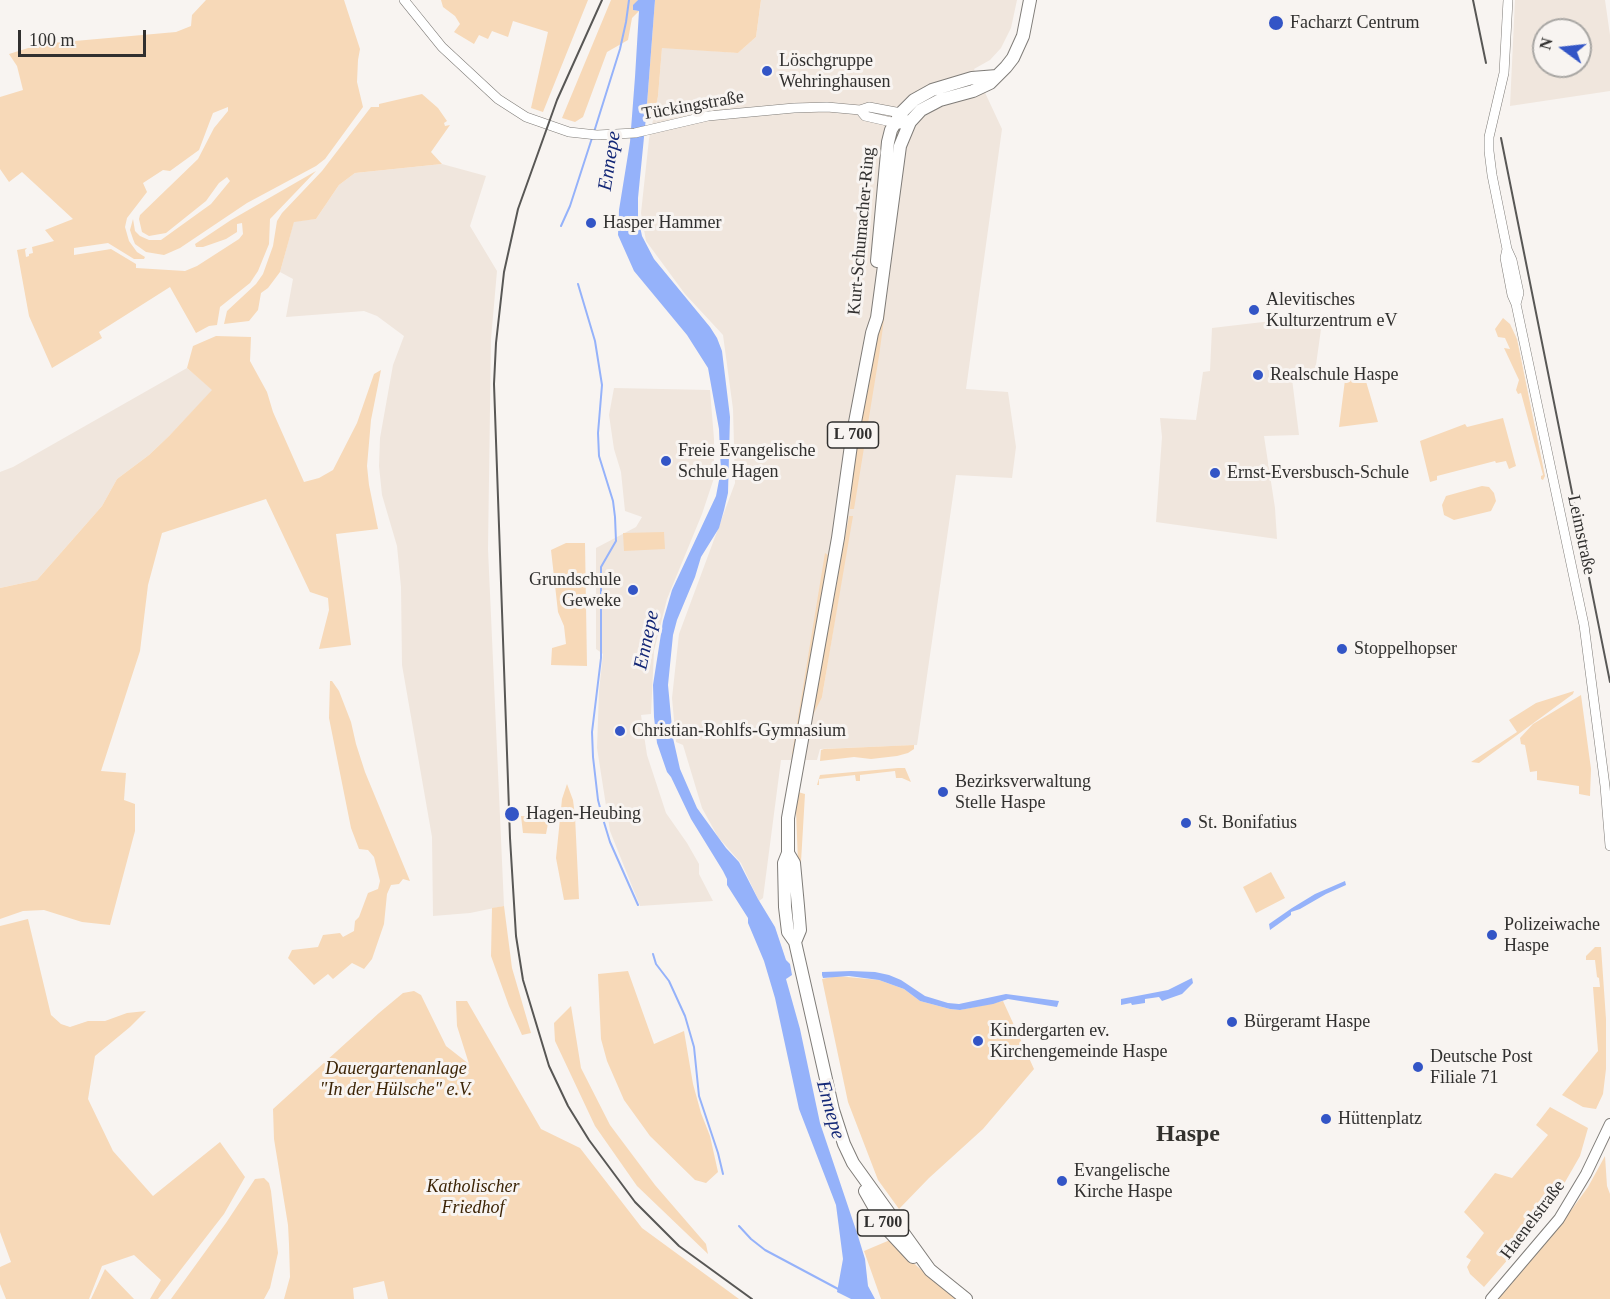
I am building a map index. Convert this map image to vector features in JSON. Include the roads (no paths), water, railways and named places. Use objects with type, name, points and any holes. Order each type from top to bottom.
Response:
[{"type":"main road","points":[[901,121],[914,100],[932,90],[972,78],[997,76],[1019,48],[1030,0]]},
{"type":"main road","name":"Kurt-Schumacher-Ring","points":[[872,333],[877,318],[896,180],[901,121]]},
{"type":"main road","name":"Kurt-Schumacher-Ring","points":[[872,333],[870,320],[888,142],[901,121]]},
{"type":"main road","name":"L 700","points":[[872,333],[852,438],[838,538],[789,818],[788,853],[794,863],[800,930],[795,942],[833,1110],[871,1203],[898,1243],[966,1299]]},
{"type":"main road","name":"Haenelstraße","points":[[1491,1299],[1559,1219],[1586,1174],[1610,1124]]},
{"type":"street","name":"Tückingstraße","points":[[404,0],[442,47],[498,99],[521,115],[559,129],[586,134],[613,135],[654,130],[708,116],[827,107],[860,110],[869,107],[901,121]]},
{"type":"street","name":"Leimstraße","points":[[1508,0],[1504,73],[1489,137],[1492,174],[1507,249],[1505,258],[1512,295],[1516,304],[1584,625],[1605,786],[1610,846]]},
{"type":"water","points":[[638,0],[655,0],[638,198],[638,217],[642,236],[654,259],[717,338],[722,351],[730,417],[728,493],[724,510],[719,528],[701,557],[673,635],[668,685],[673,738],[680,769],[697,808],[739,862],[775,927],[786,960],[790,964],[792,975],[786,979],[800,1029],[820,1123],[865,1259],[868,1286],[875,1299],[851,1299],[837,1292],[843,1259],[836,1205],[799,1109],[775,998],[764,961],[748,918],[691,819],[667,772],[657,743],[653,685],[663,621],[672,590],[716,496],[721,470],[719,429],[708,368],[687,335],[634,271],[618,235],[619,210],[630,142],[635,77],[639,11],[633,10],[633,5]]},
{"type":"water","points":[[1345,881],[1346,885],[1291,912],[1291,915],[1270,930],[1269,924],[1292,908],[1315,894]]},
{"type":"water","points":[[851,971],[889,975],[925,996],[948,1003],[959,1004],[1006,994],[1059,1001],[1057,1007],[1008,999],[960,1010],[950,1009],[920,1001],[904,989],[879,980],[849,976],[823,978],[822,975],[822,972]]},
{"type":"water","points":[[1192,978],[1193,983],[1182,994],[1162,1001],[1159,997],[1145,999],[1145,1003],[1121,1005],[1121,999],[1168,990]]},
{"type":"waterway","points":[[594,132],[620,49],[629,0]]},
{"type":"waterway","points":[[561,226],[570,206],[592,138]]},
{"type":"waterway","points":[[578,284],[595,341],[602,385],[598,433],[599,456],[613,501],[616,541],[601,567],[601,658],[592,732],[593,757],[598,800],[603,819],[610,842],[638,905]]},
{"type":"waterway","name":"Ennepe","points":[[653,954],[656,964],[669,981],[685,1016],[694,1047],[699,1096],[723,1174]]},
{"type":"waterway","name":"Ennepe","points":[[739,1226],[765,1250],[840,1290]]},
{"type":"railway","points":[[602,0],[557,100],[518,209],[504,272],[496,343],[494,384],[510,838],[516,936],[523,980],[549,1066],[568,1106],[589,1140],[635,1202],[679,1246],[752,1299]]},
{"type":"railway","points":[[1473,0],[1486,63]]},
{"type":"railway","points":[[1501,138],[1610,682]]},
{"type":"place","name":"Facharzt Centrum","points":[[1276,23]]},
{"type":"place","name":"Löschgruppe Wehringhausen","points":[[767,71]]},
{"type":"place","name":"Hasper Hammer","points":[[591,223]]},
{"type":"place","name":"Alevitisches Kulturzentrum eV","points":[[1254,310]]},
{"type":"place","name":"Realschule Haspe","points":[[1258,375]]},
{"type":"place","name":"Freie Evangelische Schule Hagen","points":[[666,461]]},
{"type":"place","name":"Ernst-Eversbusch-Schule","points":[[1215,473]]},
{"type":"place","name":"Grundschule Geweke","points":[[633,590]]},
{"type":"place","name":"Stoppelhopser","points":[[1342,649]]},
{"type":"place","name":"Christian-Rohlfs-Gymnasium","points":[[620,731]]},
{"type":"place","name":"Bezirksverwaltung Stelle Haspe","points":[[943,792]]},
{"type":"place","name":"Hagen-Heubing","points":[[512,814]]},
{"type":"place","name":"St. Bonifatius","points":[[1186,823]]},
{"type":"place","name":"Polizeiwache Haspe","points":[[1492,935]]},
{"type":"place","name":"Bürgeramt Haspe","points":[[1232,1022]]},
{"type":"place","name":"Kindergarten ev. Kirchengemeinde Haspe","points":[[978,1041]]},
{"type":"place","name":"Deutsche Post Filiale 71","points":[[1418,1067]]},
{"type":"place","name":"Hüttenplatz","points":[[1326,1119]]},
{"type":"place","name":"Evangelische Kirche Haspe","points":[[1062,1181]]},
{"type":"district","name":"Haspe","points":[[1188,1135]]},
{"type":"park label","name":"Dauergartenanlage \"In der Hülsche\" e.V.","points":[[396,1079]]},
{"type":"park label","name":"Katholischer Friedhof","points":[[473,1197]]}]
